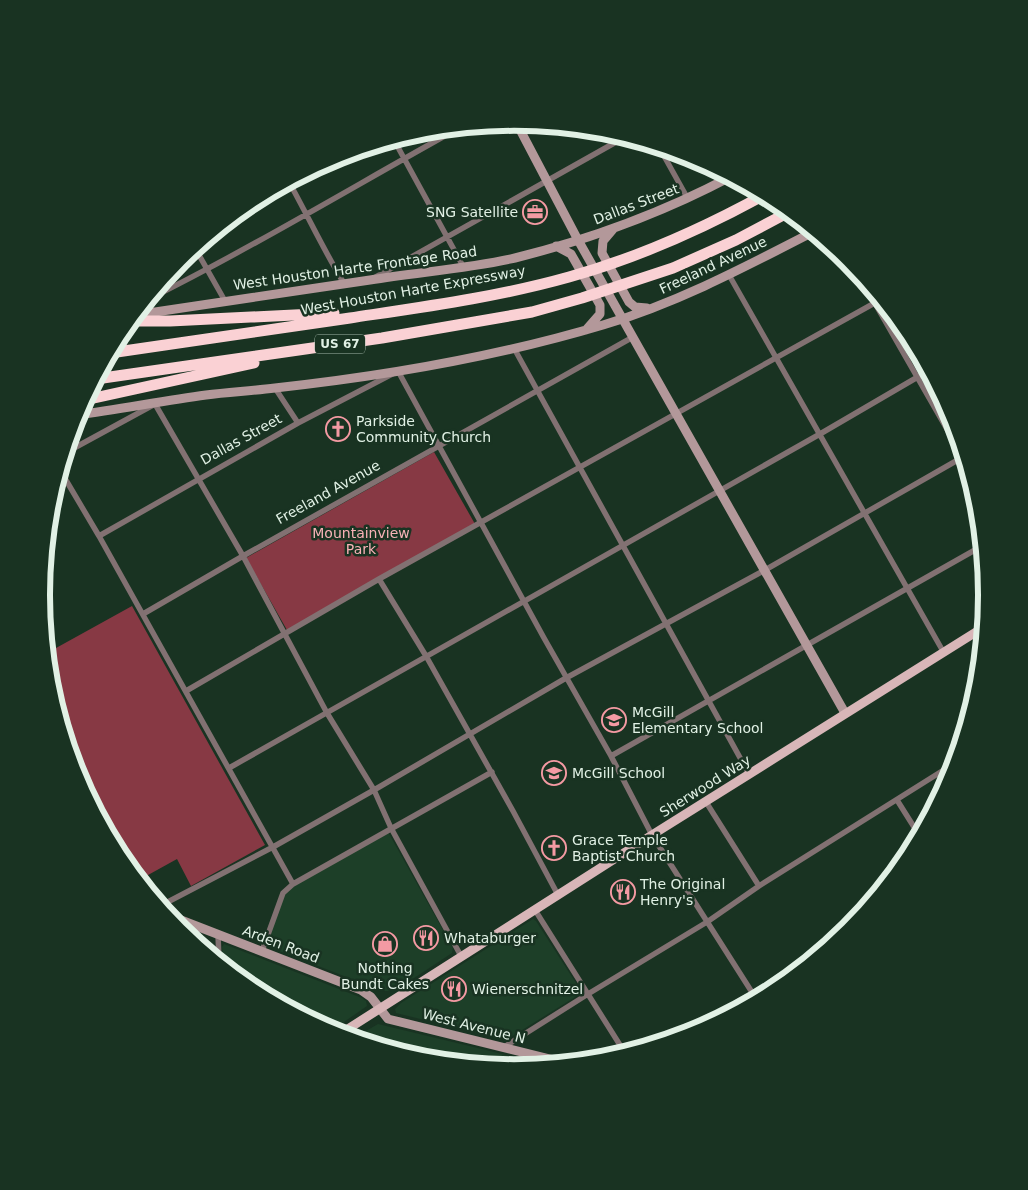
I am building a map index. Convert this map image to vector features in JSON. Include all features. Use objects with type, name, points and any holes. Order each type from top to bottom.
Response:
[{"type":"highway","name":"West Houston Harte Expressway","points":[[120,351],[396,311],[496,294],[569,277],[626,259],[670,241],[726,216],[756,199]]},
{"type":"highway","name":"US 67","points":[[104,379],[382,338],[523,314],[582,298],[673,268],[736,240],[781,216]]},
{"type":"highway","points":[[140,321],[396,311]]},
{"type":"highway","points":[[94,398],[225,369],[382,338]]},
{"type":"main road","points":[[521,131],[578,240],[845,713]]},
{"type":"main road","name":"Dallas Street","points":[[578,240],[641,219],[688,199],[723,181]]},
{"type":"main road","points":[[614,228],[603,241],[602,253],[629,302],[635,307],[654,308]]},
{"type":"main road","name":"Freeland Avenue","points":[[622,318],[654,308],[729,275],[807,235]]},
{"type":"main road","name":"West Houston Harte Frontage Road","points":[[146,313],[464,268],[515,258],[578,240]]},
{"type":"main road","points":[[556,246],[571,254],[600,305],[600,314],[586,330]]},
{"type":"main road","points":[[87,414],[207,395],[275,388],[398,371],[515,350],[622,318]]},
{"type":"main road","name":"Sherwood Way","points":[[349,1028],[976,632]]},
{"type":"main road","name":"Arden Road","points":[[184,921],[361,990],[379,1008]]},
{"type":"main road","name":"West Avenue N","points":[[379,1008],[388,1018],[546,1058]]},
{"type":"street","points":[[162,292],[208,270],[308,215],[443,137]]},
{"type":"street","points":[[370,280],[615,142]]},
{"type":"street","points":[[397,146],[464,268]]},
{"type":"street","points":[[664,156],[688,199]]},
{"type":"street","points":[[292,188],[344,284]]},
{"type":"street","points":[[199,255],[225,301]]},
{"type":"street","points":[[729,275],[944,652]]},
{"type":"street","points":[[186,691],[379,579],[874,303],[946,426]]},
{"type":"street","name":"Freeland Avenue","points":[[143,614],[633,337]]},
{"type":"street","points":[[515,350],[750,774]]},
{"type":"street","points":[[398,371],[566,678],[612,756],[652,835],[752,993]]},
{"type":"street","name":"Dallas Street","points":[[99,536],[298,423],[398,371]]},
{"type":"street","points":[[229,768],[820,434],[922,374]]},
{"type":"street","points":[[275,388],[298,423]]},
{"type":"street","points":[[74,448],[155,404],[243,556],[327,713],[374,790],[391,828],[461,956]]},
{"type":"street","points":[[166,903],[374,790],[566,678],[958,461]]},
{"type":"street","points":[[65,479],[143,614],[293,884]]},
{"type":"street","points":[[612,756],[976,550]]},
{"type":"street","points":[[379,579],[426,656],[469,735],[492,772],[558,895]]},
{"type":"street","points":[[504,1047],[707,922],[760,886],[944,770]]},
{"type":"street","points":[[262,951],[283,893],[293,884],[492,772]]},
{"type":"street","points":[[897,800],[915,829]]},
{"type":"street","points":[[706,802],[760,886]]},
{"type":"street","points":[[535,910],[621,1046]]},
{"type":"street","points":[[218,934],[218,952]]},
{"type":"shaded area","points":[[388,832],[453,948],[452,953],[399,988],[383,991],[261,944],[282,892]]},
{"type":"shaded area","points":[[533,919],[581,991],[580,994],[506,1040],[396,1013],[395,1009],[401,1003]]},
{"type":"shaded area","points":[[224,944],[362,998],[366,1001],[367,1006],[339,1025],[336,1024],[282,997],[256,981],[222,955],[222,947]]},
{"type":"shaded area","points":[[378,1024],[520,1059],[453,1055],[394,1043],[362,1033]]},
{"type":"green space","name":"Mountainview Park","points":[[434,452],[475,524],[287,630],[246,558]]},
{"type":"green space","points":[[132,606],[265,845],[191,886],[177,859],[146,876],[112,827],[85,773],[66,715],[53,649]]},
{"type":"place","name":"SNG Satellite","points":[[535,212]]},
{"type":"place","name":"Parkside Community Church","points":[[338,429]]},
{"type":"place","name":"McGill Elementary School","points":[[614,720]]},
{"type":"place","name":"McGill School","points":[[554,773]]},
{"type":"place","name":"Grace Temple Baptist Church","points":[[554,848]]},
{"type":"place","name":"The Original Henry's","points":[[623,892]]},
{"type":"place","name":"Whataburger","points":[[426,938]]},
{"type":"place","name":"Nothing Bundt Cakes","points":[[385,944]]},
{"type":"place","name":"Wienerschnitzel","points":[[454,989]]}]
